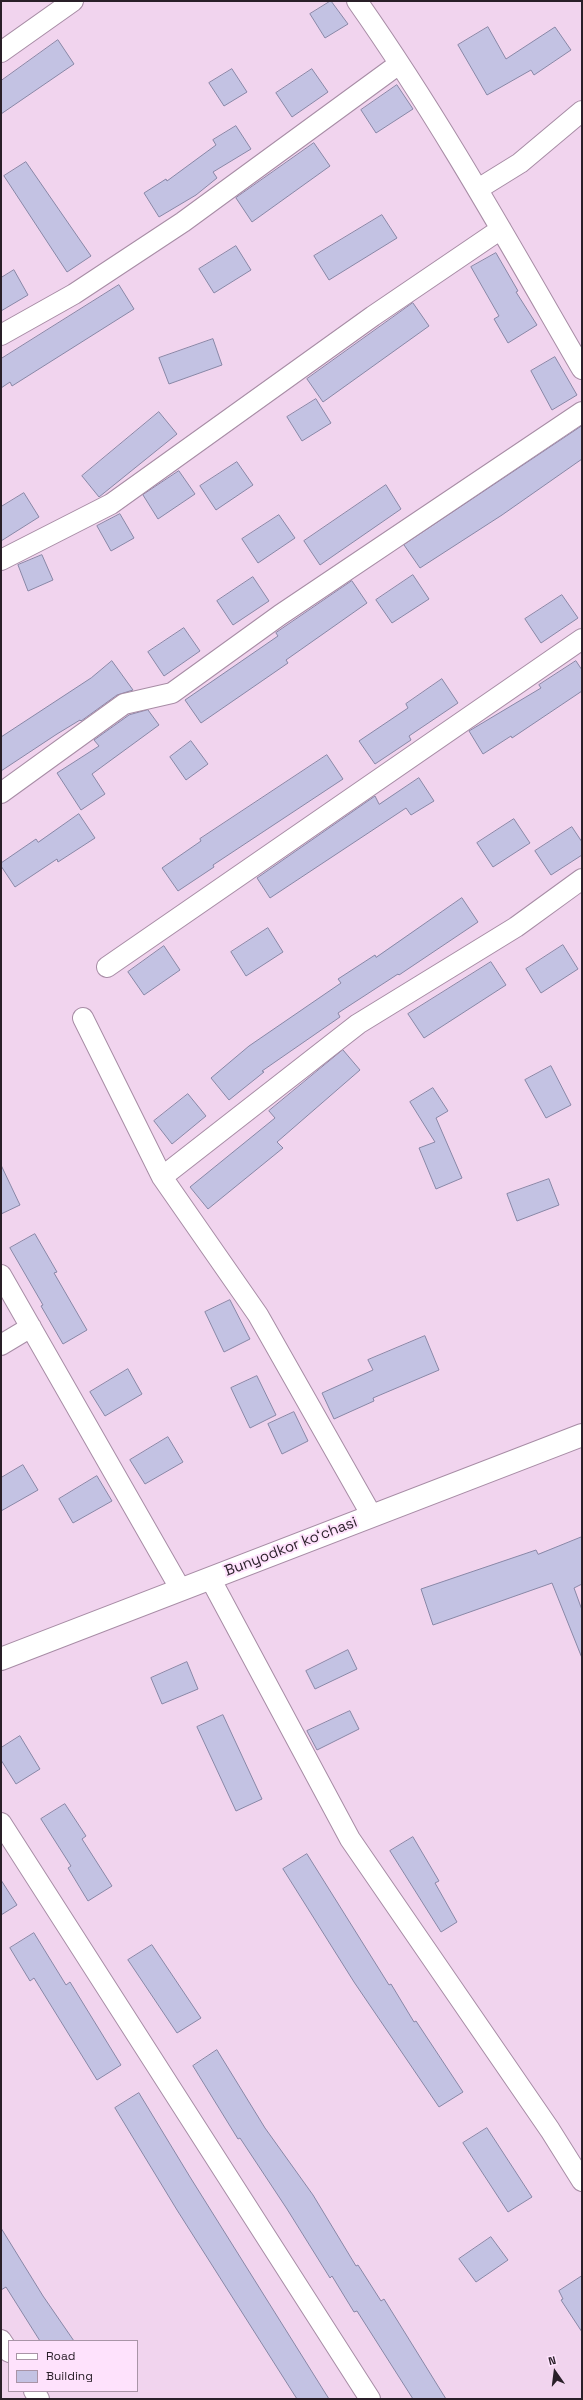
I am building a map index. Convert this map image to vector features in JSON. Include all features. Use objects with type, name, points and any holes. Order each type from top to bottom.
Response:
[{"type":"main road","name":"Bunyodkor koʻchasi","points":[[1,1659],[582,1435]]},
{"type":"street","points":[[1,52],[73,1]]},
{"type":"street","points":[[357,1],[400,64],[478,189],[582,369]]},
{"type":"street","points":[[1,335],[74,294],[183,222],[400,64]]},
{"type":"street","points":[[478,189],[520,164],[582,111]]},
{"type":"street","points":[[1,560],[111,504],[373,316],[502,229]]},
{"type":"street","points":[[1,793],[124,704],[172,693],[280,615],[582,412]]},
{"type":"street","points":[[107,967],[582,639]]},
{"type":"street","points":[[162,1177],[358,1024],[516,927],[582,879]]},
{"type":"street","points":[[83,1018],[162,1177],[258,1315],[372,1516]]},
{"type":"street","points":[[1,1275],[181,1590]]},
{"type":"street","points":[[1,1345],[31,1327]]},
{"type":"street","points":[[210,1578],[350,1839],[550,2130],[582,2181]]},
{"type":"street","points":[[1,1823],[370,2399]]},
{"type":"street","points":[[1,2340],[8,2350]]},
{"type":"building","points":[[331,1],[348,24],[325,38],[310,14]]},
{"type":"building","points":[[488,27],[506,59],[555,27],[571,50],[534,75],[531,70],[487,95],[458,45]]},
{"type":"building","points":[[58,40],[74,64],[1,114],[1,81]]},
{"type":"building","points":[[232,69],[247,92],[224,106],[209,83]]},
{"type":"building","points":[[312,69],[328,92],[292,117],[276,93]]},
{"type":"building","points":[[397,85],[413,109],[376,133],[361,110]]},
{"type":"building","points":[[236,126],[251,149],[213,172],[217,178],[196,195],[159,217],[144,193],[166,179],[167,181],[216,145],[213,140]]},
{"type":"building","points":[[314,143],[330,166],[252,222],[236,198]]},
{"type":"building","points":[[26,162],[91,256],[67,272],[4,176]]},
{"type":"building","points":[[382,215],[397,238],[329,280],[314,256]]},
{"type":"building","points":[[236,246],[251,270],[214,293],[199,269]]},
{"type":"building","points":[[496,253],[518,291],[516,292],[537,325],[508,343],[494,319],[499,316],[471,267]]},
{"type":"building","points":[[14,270],[28,295],[1,311],[1,278]]},
{"type":"building","points":[[119,285],[134,309],[12,386],[10,382],[1,388],[1,359]]},
{"type":"building","points":[[413,303],[429,326],[323,402],[307,379]]},
{"type":"building","points":[[213,339],[222,365],[169,384],[159,358]]},
{"type":"building","points":[[555,357],[577,395],[552,410],[531,371]]},
{"type":"building","points":[[316,399],[331,423],[302,441],[287,417]]},
{"type":"building","points":[[159,412],[177,434],[99,497],[82,476]]},
{"type":"building","points":[[582,426],[582,459],[502,515],[420,568],[404,545]]},
{"type":"building","points":[[237,462],[253,485],[216,510],[200,486]]},
{"type":"building","points":[[179,471],[195,494],[158,519],[143,495]]},
{"type":"building","points":[[386,485],[401,509],[320,565],[304,541]]},
{"type":"building","points":[[24,493],[39,517],[1,541],[1,507]]},
{"type":"building","points":[[120,514],[134,538],[111,551],[97,526]]},
{"type":"building","points":[[279,515],[295,538],[258,563],[242,539]]},
{"type":"building","points":[[42,555],[53,580],[28,591],[18,565]]},
{"type":"building","points":[[413,575],[429,599],[392,623],[376,600]]},
{"type":"building","points":[[253,577],[269,601],[233,625],[217,601]]},
{"type":"building","points":[[352,581],[367,603],[286,660],[288,663],[201,723],[185,700],[278,636],[276,633]]},
{"type":"building","points":[[562,595],[578,618],[541,643],[525,619]]},
{"type":"building","points":[[184,628],[200,651],[164,676],[148,652]]},
{"type":"building","points":[[112,661],[133,690],[117,695],[81,721],[80,720],[57,734],[1,771],[1,737],[91,678]]},
{"type":"building","points":[[576,661],[582,670],[582,691],[512,738],[511,736],[483,754],[469,731],[541,688],[539,685]]},
{"type":"building","points":[[442,679],[458,703],[409,736],[411,740],[375,764],[359,741],[408,708],[406,704]]},
{"type":"building","points":[[148,710],[159,725],[92,774],[105,794],[81,810],[57,773],[99,746],[94,740],[129,715]]},
{"type":"building","points":[[191,741],[208,764],[186,780],[170,757]]},
{"type":"building","points":[[327,755],[343,779],[213,865],[214,867],[178,891],[162,868],[201,841],[200,839]]},
{"type":"building","points":[[419,778],[434,801],[411,815],[406,808],[270,898],[257,878],[375,796],[379,804]]},
{"type":"building","points":[[79,814],[95,838],[58,862],[57,859],[15,887],[1,866],[1,863],[36,839],[38,842]]},
{"type":"building","points":[[514,819],[530,843],[493,867],[477,843]]},
{"type":"building","points":[[572,827],[582,842],[582,855],[551,875],[535,851]]},
{"type":"building","points":[[462,898],[478,922],[399,975],[398,974],[338,1013],[340,1017],[262,1071],[264,1072],[229,1100],[211,1078],[249,1046],[341,983],[338,979],[375,955],[376,957]]},
{"type":"building","points":[[268,928],[283,952],[246,976],[231,952]]},
{"type":"building","points":[[563,945],[578,969],[541,993],[526,969]]},
{"type":"building","points":[[164,946],[180,970],[144,995],[128,972]]},
{"type":"building","points":[[491,962],[506,985],[424,1038],[408,1014]]},
{"type":"building","points":[[343,1050],[360,1070],[277,1142],[283,1148],[208,1209],[190,1187],[275,1118],[269,1111]]},
{"type":"building","points":[[551,1066],[571,1105],[546,1118],[525,1080]]},
{"type":"building","points":[[433,1088],[448,1111],[436,1118],[462,1178],[436,1189],[419,1148],[435,1142],[410,1102]]},
{"type":"building","points":[[188,1094],[206,1116],[172,1144],[154,1121]]},
{"type":"building","points":[[1,1165],[20,1205],[1,1214]]},
{"type":"building","points":[[549,1179],[559,1205],[517,1221],[507,1194]]},
{"type":"building","points":[[35,1234],[57,1272],[54,1273],[87,1330],[63,1344],[41,1306],[43,1305],[10,1248]]},
{"type":"building","points":[[230,1300],[250,1339],[224,1352],[205,1312]]},
{"type":"building","points":[[425,1336],[439,1370],[373,1398],[374,1401],[334,1419],[322,1393],[373,1370],[368,1360]]},
{"type":"building","points":[[128,1369],[142,1394],[105,1416],[90,1392]]},
{"type":"building","points":[[257,1376],[276,1415],[250,1428],[231,1388]]},
{"type":"building","points":[[294,1412],[308,1441],[282,1454],[268,1424]]},
{"type":"building","points":[[168,1437],[183,1462],[145,1484],[130,1460]]},
{"type":"building","points":[[23,1465],[38,1490],[1,1511],[1,1478]]},
{"type":"building","points":[[97,1476],[112,1501],[73,1523],[59,1499]]},
{"type":"building","points":[[582,1537],[582,1584],[574,1588],[582,1610],[582,1658],[552,1583],[433,1625],[421,1589],[536,1550],[538,1554]]},
{"type":"building","points":[[348,1650],[357,1669],[315,1689],[306,1671]]},
{"type":"building","points":[[187,1662],[198,1689],[162,1704],[151,1678]]},
{"type":"building","points":[[350,1711],[359,1729],[317,1750],[307,1731]]},
{"type":"building","points":[[223,1715],[262,1799],[236,1811],[197,1727]]},
{"type":"building","points":[[20,1736],[40,1769],[16,1784],[1,1760],[1,1748]]},
{"type":"building","points":[[65,1804],[86,1836],[82,1839],[112,1886],[88,1901],[68,1868],[71,1866],[41,1819]]},
{"type":"building","points":[[413,1837],[439,1881],[435,1883],[457,1922],[441,1932],[390,1851]]},
{"type":"building","points":[[307,1854],[389,1985],[391,1984],[414,2022],[416,2021],[463,2092],[439,2107],[354,1982],[283,1869]]},
{"type":"building","points":[[1,1880],[17,1905],[1,1915]]},
{"type":"building","points":[[34,1933],[66,1985],[70,1982],[121,2065],[97,2080],[34,1978],[30,1981],[10,1948]]},
{"type":"building","points":[[152,1945],[201,2018],[177,2033],[128,1960]]},
{"type":"building","points":[[217,2050],[265,2128],[313,2195],[356,2266],[358,2265],[381,2301],[384,2299],[446,2399],[413,2399],[357,2311],[354,2312],[332,2276],[330,2278],[287,2209],[240,2138],[238,2139],[193,2066]]},
{"type":"building","points":[[139,2093],[329,2399],[297,2399],[177,2210],[115,2108]]},
{"type":"building","points":[[487,2128],[532,2197],[508,2212],[463,2143]]},
{"type":"building","points":[[1,2228],[43,2296],[73,2340],[39,2340],[6,2287],[1,2290]]},
{"type":"building","points":[[491,2237],[508,2260],[476,2282],[459,2259]]},
{"type":"building","points":[[582,2276],[582,2332],[561,2300],[563,2299],[559,2291]]}]
